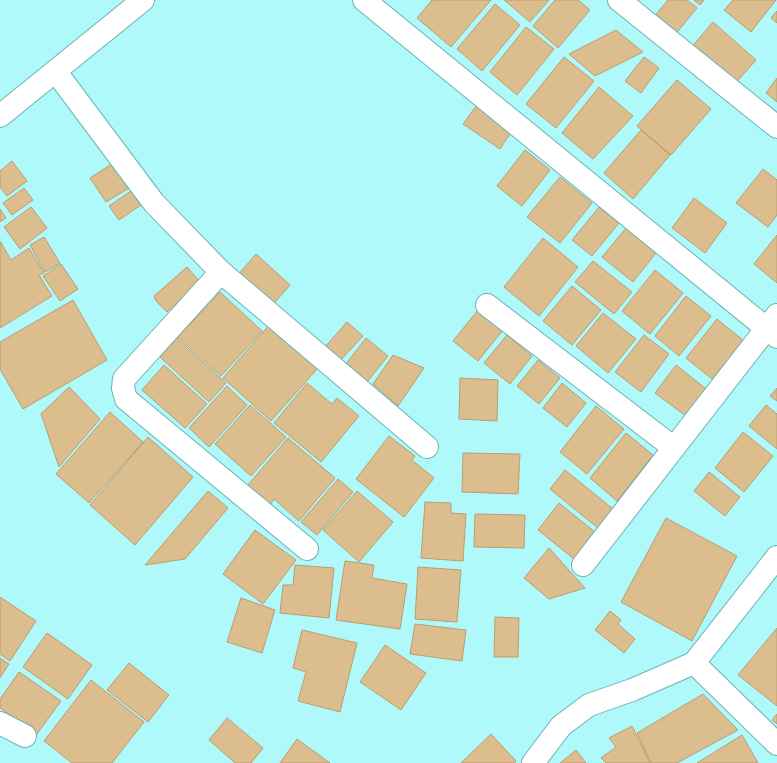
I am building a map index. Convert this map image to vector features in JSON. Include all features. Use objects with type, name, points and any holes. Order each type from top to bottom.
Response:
[{"type":"street","points":[[0,116],[143,0]]},
{"type":"street","points":[[364,0],[774,327],[674,448],[583,565]]},
{"type":"street","points":[[619,0],[777,127]]},
{"type":"street","points":[[56,72],[154,203],[221,272],[427,447]]},
{"type":"street","points":[[221,272],[124,379],[123,388],[126,399],[307,550]]},
{"type":"street","points":[[487,305],[674,448]]},
{"type":"street","points":[[533,763],[561,726],[589,706],[632,690],[694,663],[777,557]]},
{"type":"street","points":[[694,663],[777,744]]},
{"type":"street","points":[[0,723],[26,736]]},
{"type":"building","points":[[432,0],[491,0],[451,47],[417,18]]},
{"type":"building","points":[[504,0],[549,0],[530,22]]},
{"type":"building","points":[[555,0],[578,0],[590,10],[558,48],[533,26]]},
{"type":"building","points":[[668,0],[687,0],[697,8],[673,37],[652,19]]},
{"type":"building","points":[[694,0],[704,0],[700,5]]},
{"type":"building","points":[[733,0],[776,0],[751,32],[724,10]]},
{"type":"building","points":[[495,4],[520,25],[482,71],[457,49]]},
{"type":"building","points":[[777,11],[777,23],[771,18]]},
{"type":"building","points":[[713,22],[756,60],[733,86],[690,49]]},
{"type":"building","points":[[526,27],[554,49],[517,95],[490,72]]},
{"type":"building","points":[[616,30],[643,52],[595,76],[569,54]]},
{"type":"building","points":[[564,57],[594,81],[556,128],[526,104]]},
{"type":"building","points":[[644,57],[659,68],[641,93],[625,81]]},
{"type":"building","points":[[777,78],[777,102],[766,93]]},
{"type":"building","points":[[677,80],[711,109],[671,155],[637,126]]},
{"type":"building","points":[[599,87],[633,116],[593,159],[562,133]]},
{"type":"building","points":[[476,106],[512,131],[500,149],[463,124]]},
{"type":"building","points":[[641,130],[670,155],[633,199],[604,173]]},
{"type":"building","points":[[525,150],[550,170],[522,206],[497,186]]},
{"type":"building","points":[[12,161],[27,181],[7,196],[0,187],[0,171]]},
{"type":"building","points":[[113,163],[129,188],[106,202],[90,178]]},
{"type":"building","points":[[763,169],[777,180],[777,215],[768,227],[736,203]]},
{"type":"building","points":[[560,177],[592,203],[560,243],[527,217]]},
{"type":"building","points":[[24,188],[33,200],[12,215],[3,203]]},
{"type":"building","points":[[131,191],[141,205],[119,220],[109,206]]},
{"type":"building","points":[[694,198],[727,223],[705,253],[672,228]]},
{"type":"building","points":[[31,207],[47,228],[20,249],[4,227]]},
{"type":"building","points":[[599,207],[619,223],[592,256],[572,240]]},
{"type":"building","points":[[0,209],[6,218],[0,222]]},
{"type":"building","points":[[626,228],[656,253],[633,282],[602,257]]},
{"type":"building","points":[[777,235],[777,283],[754,264]]},
{"type":"building","points":[[44,237],[60,263],[45,272],[30,245]]},
{"type":"building","points":[[543,238],[578,267],[539,316],[504,287]]},
{"type":"building","points":[[0,241],[11,260],[29,248],[44,273],[39,275],[52,296],[0,328]]},
{"type":"building","points":[[256,254],[290,285],[270,308],[236,277]]},
{"type":"building","points":[[593,261],[632,292],[614,314],[575,282]]},
{"type":"building","points":[[61,264],[78,289],[60,301],[43,276]]},
{"type":"building","points":[[187,267],[200,282],[167,312],[156,301],[154,296]]},
{"type":"building","points":[[655,270],[683,293],[650,334],[622,311]]},
{"type":"building","points":[[572,286],[601,310],[572,345],[543,321]]},
{"type":"building","points":[[220,292],[262,331],[221,376],[178,337]]},
{"type":"building","points":[[686,296],[711,316],[679,356],[655,336]]},
{"type":"building","points":[[73,300],[107,360],[23,409],[0,369],[0,342]]},
{"type":"building","points":[[478,310],[503,330],[478,361],[453,341]]},
{"type":"building","points":[[603,313],[636,339],[608,373],[576,346]]},
{"type":"building","points":[[717,319],[744,341],[712,379],[686,358]]},
{"type":"building","points":[[347,322],[363,336],[339,362],[324,348]]},
{"type":"building","points":[[269,325],[318,368],[271,421],[223,378]]},
{"type":"building","points":[[507,335],[532,356],[510,384],[484,363]]},
{"type":"building","points":[[644,335],[669,354],[641,392],[615,372]]},
{"type":"building","points":[[177,338],[226,383],[209,402],[160,357]]},
{"type":"building","points":[[366,338],[388,356],[367,382],[345,365]]},
{"type":"building","points":[[393,355],[424,368],[398,406],[373,384]]},
{"type":"building","points":[[538,360],[560,378],[539,404],[517,386]]},
{"type":"building","points":[[164,365],[207,404],[185,428],[142,390]]},
{"type":"building","points":[[676,365],[710,392],[690,419],[655,393]]},
{"type":"building","points":[[460,378],[498,380],[497,421],[459,419]]},
{"type":"building","points":[[307,383],[332,404],[337,398],[359,416],[321,462],[274,423]]},
{"type":"building","points":[[562,383],[586,403],[567,427],[543,408]]},
{"type":"building","points":[[227,386],[247,405],[209,447],[189,428]]},
{"type":"building","points":[[69,387],[100,419],[59,467],[41,414]]},
{"type":"building","points":[[777,388],[777,401],[770,396]]},
{"type":"building","points":[[250,405],[286,437],[251,476],[215,444]]},
{"type":"building","points":[[766,405],[777,414],[777,449],[749,426]]},
{"type":"building","points":[[596,406],[624,429],[587,474],[560,452]]},
{"type":"building","points":[[110,412],[143,442],[89,503],[56,474]]},
{"type":"building","points":[[743,432],[773,456],[744,492],[715,468]]},
{"type":"building","points":[[626,433],[653,455],[617,501],[590,478]]},
{"type":"building","points":[[389,436],[415,456],[412,460],[434,478],[404,517],[356,479]]},
{"type":"building","points":[[148,437],[193,477],[135,545],[90,505]]},
{"type":"building","points":[[288,438],[335,478],[299,521],[274,499],[270,505],[247,486]]},
{"type":"building","points":[[463,453],[520,454],[518,494],[462,492]]},
{"type":"building","points":[[565,470],[613,509],[598,528],[550,489]]},
{"type":"building","points":[[709,472],[740,497],[725,516],[694,491]]},
{"type":"building","points":[[338,479],[353,492],[317,535],[301,522]]},
{"type":"building","points":[[208,491],[228,508],[185,559],[145,565]]},
{"type":"building","points":[[357,491],[393,522],[359,562],[323,530]]},
{"type":"building","points":[[425,502],[451,503],[451,513],[466,514],[463,561],[421,558]]},
{"type":"building","points":[[559,503],[595,532],[574,559],[538,530]]},
{"type":"building","points":[[475,514],[525,515],[524,548],[474,547]]},
{"type":"building","points":[[666,518],[737,556],[692,641],[621,602]]},
{"type":"building","points":[[255,530],[296,560],[263,604],[223,574]]},
{"type":"building","points":[[549,548],[585,588],[549,599],[524,578]]},
{"type":"building","points":[[345,561],[374,565],[372,578],[407,584],[400,629],[336,620]]},
{"type":"building","points":[[295,565],[334,568],[329,618],[280,613],[283,585],[293,585]]},
{"type":"building","points":[[418,567],[461,570],[457,622],[415,619]]},
{"type":"building","points":[[0,597],[36,621],[10,661],[0,654]]},
{"type":"building","points":[[241,598],[275,610],[262,653],[227,642]]},
{"type":"building","points":[[610,611],[621,620],[618,624],[635,639],[624,653],[595,630]]},
{"type":"building","points":[[495,617],[519,618],[518,657],[494,657]]},
{"type":"building","points":[[415,624],[466,630],[462,661],[410,654]]},
{"type":"building","points":[[777,628],[777,706],[738,675]]},
{"type":"building","points":[[302,630],[357,643],[340,712],[298,701],[306,672],[293,668]]},
{"type":"building","points":[[47,633],[92,665],[68,699],[23,667]]},
{"type":"building","points":[[385,645],[426,673],[401,710],[360,682]]},
{"type":"building","points":[[0,658],[9,664],[0,678]]},
{"type":"building","points":[[129,663],[169,695],[148,722],[107,690]]},
{"type":"building","points":[[19,672],[61,701],[37,734],[0,708],[0,699]]},
{"type":"building","points":[[91,680],[144,722],[112,763],[72,763],[44,741]]},
{"type":"building","points":[[703,694],[738,730],[677,763],[651,763],[637,733]]},
{"type":"building","points":[[777,714],[777,724],[772,720]]},
{"type":"building","points":[[227,718],[263,748],[251,763],[235,763],[209,740]]},
{"type":"building","points":[[632,726],[650,763],[606,763],[601,758],[616,747],[609,738]]},
{"type":"building","points":[[491,734],[516,761],[514,763],[461,763]]},
{"type":"building","points":[[742,735],[758,763],[697,763]]},
{"type":"building","points":[[297,739],[330,763],[280,763]]},
{"type":"building","points":[[576,750],[586,763],[560,763]]}]
